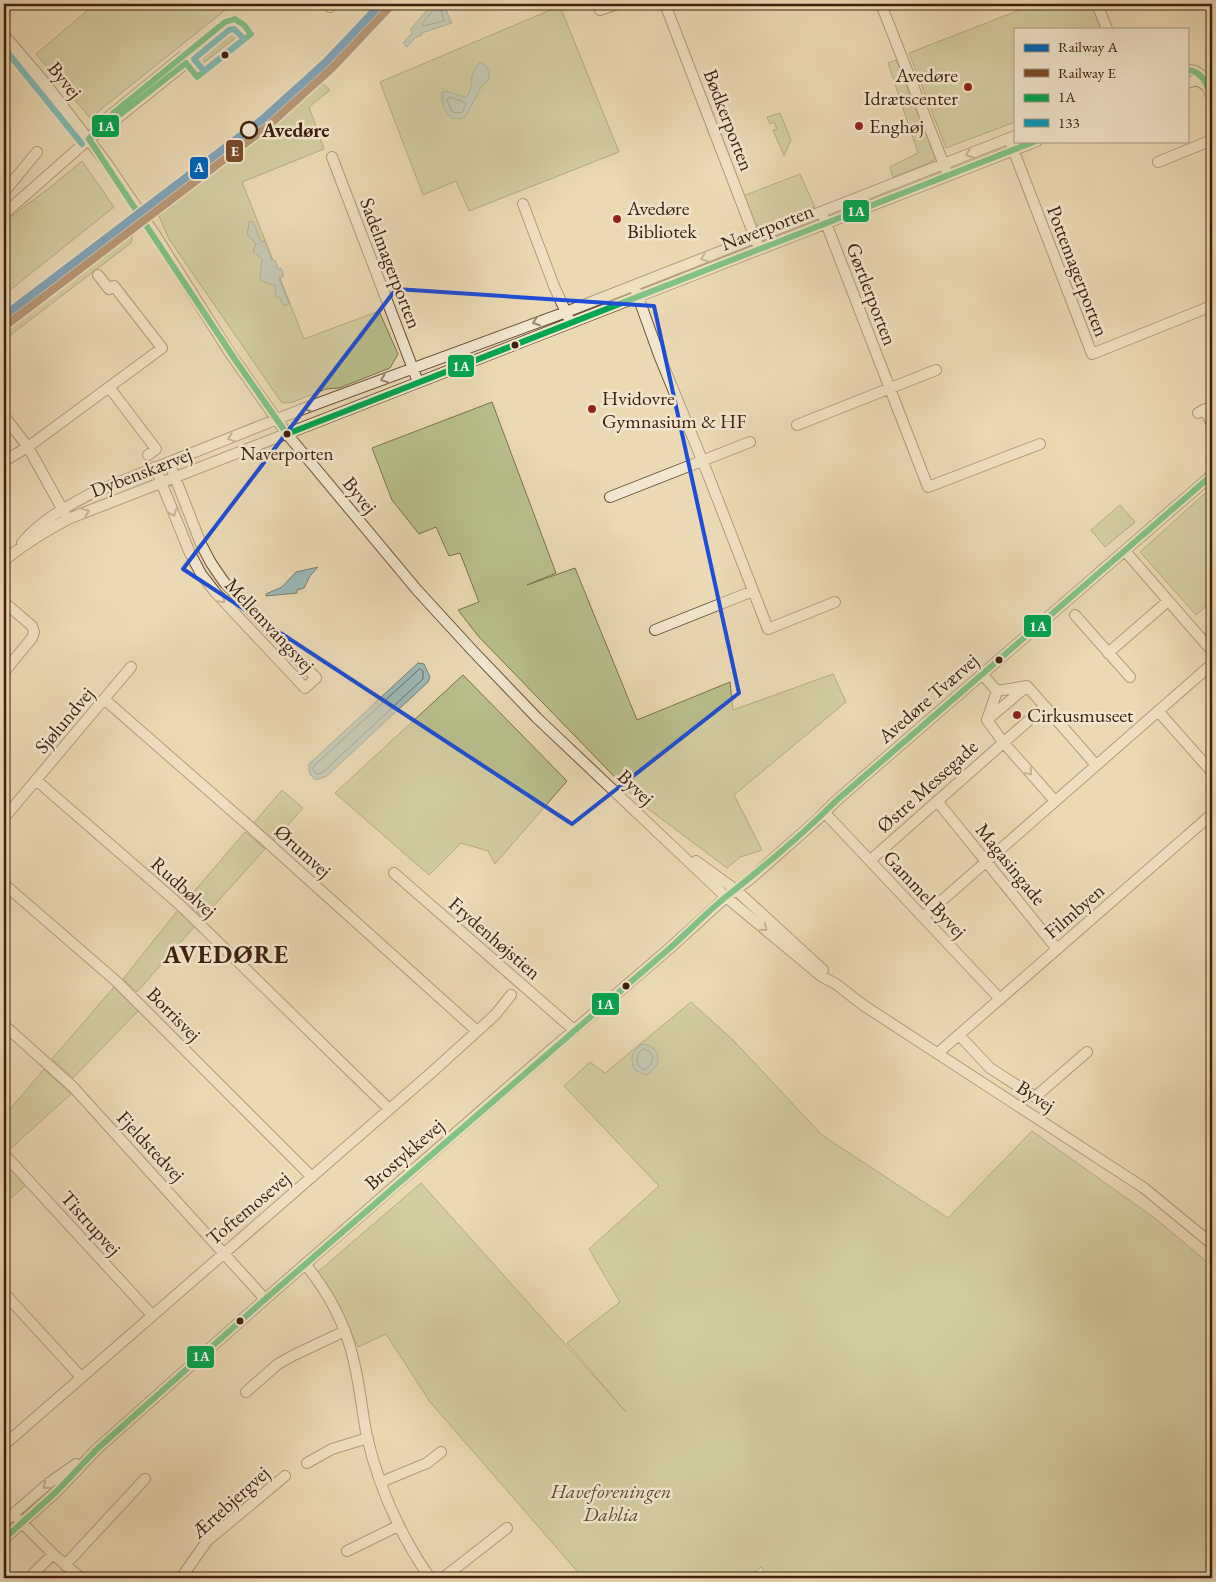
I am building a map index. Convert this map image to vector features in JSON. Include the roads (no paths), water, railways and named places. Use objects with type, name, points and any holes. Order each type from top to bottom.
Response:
[{"type":"street","points":[[600,10],[617,4]]},
{"type":"street","name":"Bødkerporten","points":[[665,4],[760,249]]},
{"type":"street","points":[[881,4],[948,175]]},
{"type":"street","points":[[1097,4],[1107,28]]},
{"type":"street","name":"Byvej","points":[[4,35],[45,82],[89,139],[140,213],[230,353],[287,434],[363,527],[472,650],[537,718],[726,897],[822,976],[836,984],[863,1005],[1144,1188],[1212,1244]]},
{"type":"street","points":[[4,214],[89,139],[186,63],[182,57],[106,119],[89,139]]},
{"type":"street","points":[[1188,70],[1199,72],[1204,76],[1212,98]]},
{"type":"street","points":[[1188,82],[1196,80],[1208,86]]},
{"type":"street","name":"Naverporten","points":[[277,420],[566,312],[1012,138]]},
{"type":"street","name":"Pottemagerporten","points":[[1012,138],[1013,150],[1092,354],[1209,307]]},
{"type":"street","points":[[1158,162],[1212,140]]},
{"type":"street","name":"Naverporten","points":[[287,434],[1034,142]]},
{"type":"street","points":[[4,192],[37,152]]},
{"type":"street","name":"Sadelmagerporten","points":[[332,157],[418,382]]},
{"type":"street","points":[[523,204],[570,323]]},
{"type":"street","name":"Gørtlerporten","points":[[822,212],[928,487],[1040,444]]},
{"type":"street","points":[[4,461],[28,447],[162,348],[114,286],[109,289],[98,275]]},
{"type":"street","points":[[633,285],[768,628],[835,602]]},
{"type":"street","points":[[797,425],[936,370]]},
{"type":"street","points":[[109,387],[156,449],[148,454]]},
{"type":"street","points":[[1198,413],[1205,409],[1212,425]]},
{"type":"street","points":[[4,416],[28,447],[68,519]]},
{"type":"street","name":"Dybenskærvej","points":[[4,561],[30,534],[62,509],[92,493],[277,420]]},
{"type":"street","name":"Dybenskærvej","points":[[13,553],[68,519],[287,434]]},
{"type":"street","points":[[610,496],[750,442]]},
{"type":"street","name":"Mellemvangsvej","points":[[155,467],[189,551],[201,574],[215,592],[305,688],[316,678],[224,582],[211,563],[201,544],[169,462]]},
{"type":"street","name":"Avedøre Tværvej","points":[[736,890],[1212,475]]},
{"type":"street","points":[[1125,551],[1212,651]]},
{"type":"street","points":[[654,630],[753,591]]},
{"type":"street","points":[[1108,653],[1168,601]]},
{"type":"street","points":[[4,602],[32,626],[34,632],[32,638],[4,672]]},
{"type":"street","points":[[1075,615],[1130,677]]},
{"type":"street","points":[[923,916],[1212,664]]},
{"type":"street","name":"Sjølundvej","points":[[4,818],[131,667]]},
{"type":"street","points":[[982,674],[997,691]]},
{"type":"street","points":[[997,691],[1027,686]]},
{"type":"street","points":[[1027,686],[1096,765]]},
{"type":"street","points":[[987,720],[1027,686]]},
{"type":"street","points":[[987,720],[997,691]]},
{"type":"street","name":"Ørumvej","points":[[104,699],[477,1031]]},
{"type":"street","name":"Østre Messegade","points":[[874,857],[1044,706]]},
{"type":"street","points":[[1158,711],[1212,772]]},
{"type":"street","points":[[987,720],[1003,742],[1055,801]]},
{"type":"street","name":"Rudbølvej","points":[[36,780],[180,905],[389,1109]]},
{"type":"street","name":"Magasingade","points":[[937,801],[1057,949]]},
{"type":"street","name":"Gammel Byvej","points":[[825,813],[1000,999]]},
{"type":"street","name":"Filmbyen","points":[[938,1053],[1212,814]]},
{"type":"street","name":"Byvej","points":[[666,840],[736,890],[816,963],[836,984]]},
{"type":"street","name":"Frydenhøjstien","points":[[394,873],[574,1030]]},
{"type":"street","name":"Borrisvej","points":[[4,884],[116,981],[312,1177]]},
{"type":"street","name":"Brostykkevej","points":[[4,1539],[57,1491],[97,1449],[265,1299],[736,890]]},
{"type":"street","name":"Toftemosevej","points":[[6,1439],[81,1377],[312,1177],[495,1015],[511,995]]},
{"type":"street","name":"Fjeldstedvej","points":[[4,1025],[73,1087],[265,1299]]},
{"type":"street","points":[[959,1035],[990,1068],[1035,1098],[1088,1052]]},
{"type":"street","name":"Tistrupvej","points":[[4,1154],[152,1315]]},
{"type":"street","points":[[305,1264],[317,1279],[332,1304],[345,1331],[354,1362],[368,1438],[381,1482],[398,1526],[430,1578]]},
{"type":"street","points":[[4,1293],[81,1377]]},
{"type":"street","points":[[246,1392],[278,1364],[345,1331]]},
{"type":"street","points":[[307,1463],[332,1449],[368,1438]]},
{"type":"street","name":"Brostykkevej","points":[[4,1522],[49,1483],[97,1449]]},
{"type":"street","points":[[381,1482],[427,1463],[441,1452]]},
{"type":"street","name":"Ærtebjergvej","points":[[181,1578],[207,1541],[286,1476]]},
{"type":"street","points":[[64,1565],[145,1479]]},
{"type":"street","points":[[14,1514],[64,1565],[81,1578]]},
{"type":"street","points":[[347,1551],[398,1526]]},
{"type":"street","points":[[443,1578],[507,1528]]},
{"type":"street","points":[[29,1578],[53,1554]]},
{"type":"water","points":[[432,4],[443,4],[452,23],[422,33],[407,47],[403,43],[412,33],[410,30]]},
{"type":"water","points":[[480,62],[485,65],[489,79],[481,87],[466,116],[462,119],[452,118],[444,106],[442,92],[446,91],[467,96],[470,91],[473,72]]},
{"type":"water","points":[[253,221],[261,242],[265,241],[272,260],[275,260],[278,269],[281,268],[284,276],[279,278],[289,304],[283,306],[280,298],[276,297],[275,286],[261,281],[262,259],[253,252],[256,244],[248,234],[248,222]]},
{"type":"water","points":[[318,567],[310,576],[304,588],[297,590],[297,593],[266,596],[266,594],[282,587],[296,572]]},
{"type":"water","points":[[418,663],[424,664],[430,677],[428,682],[327,776],[316,780],[310,773],[309,764]]},
{"type":"water","points":[[642,1044],[653,1049],[658,1057],[655,1067],[646,1075],[635,1070],[632,1062],[634,1052]]},
{"type":"rail line","name":"A","points":[[4,316],[263,119],[326,62],[381,4]]},
{"type":"rail line","name":"E","points":[[9,323],[268,126],[332,68],[387,10]]},
{"type":"place","name":"Avedøre Idrætscenter","points":[[968,87]]},
{"type":"place","name":"Enghøj","points":[[859,126]]},
{"type":"place","name":"Avedøre","points":[[249,130]]},
{"type":"place","name":"Avedøre Bibliotek","points":[[617,219]]},
{"type":"place","name":"Hvidovre Gymnasium & HF","points":[[592,409]]},
{"type":"place","name":"Naverporten","points":[[287,434]]},
{"type":"place","name":"Cirkusmuseet","points":[[1017,715]]},
{"type":"district","name":"AVEDØRE","points":[[226,954]]},
{"type":"park label","name":"Haveforeningen Dahlia","points":[[611,1502]]}]
